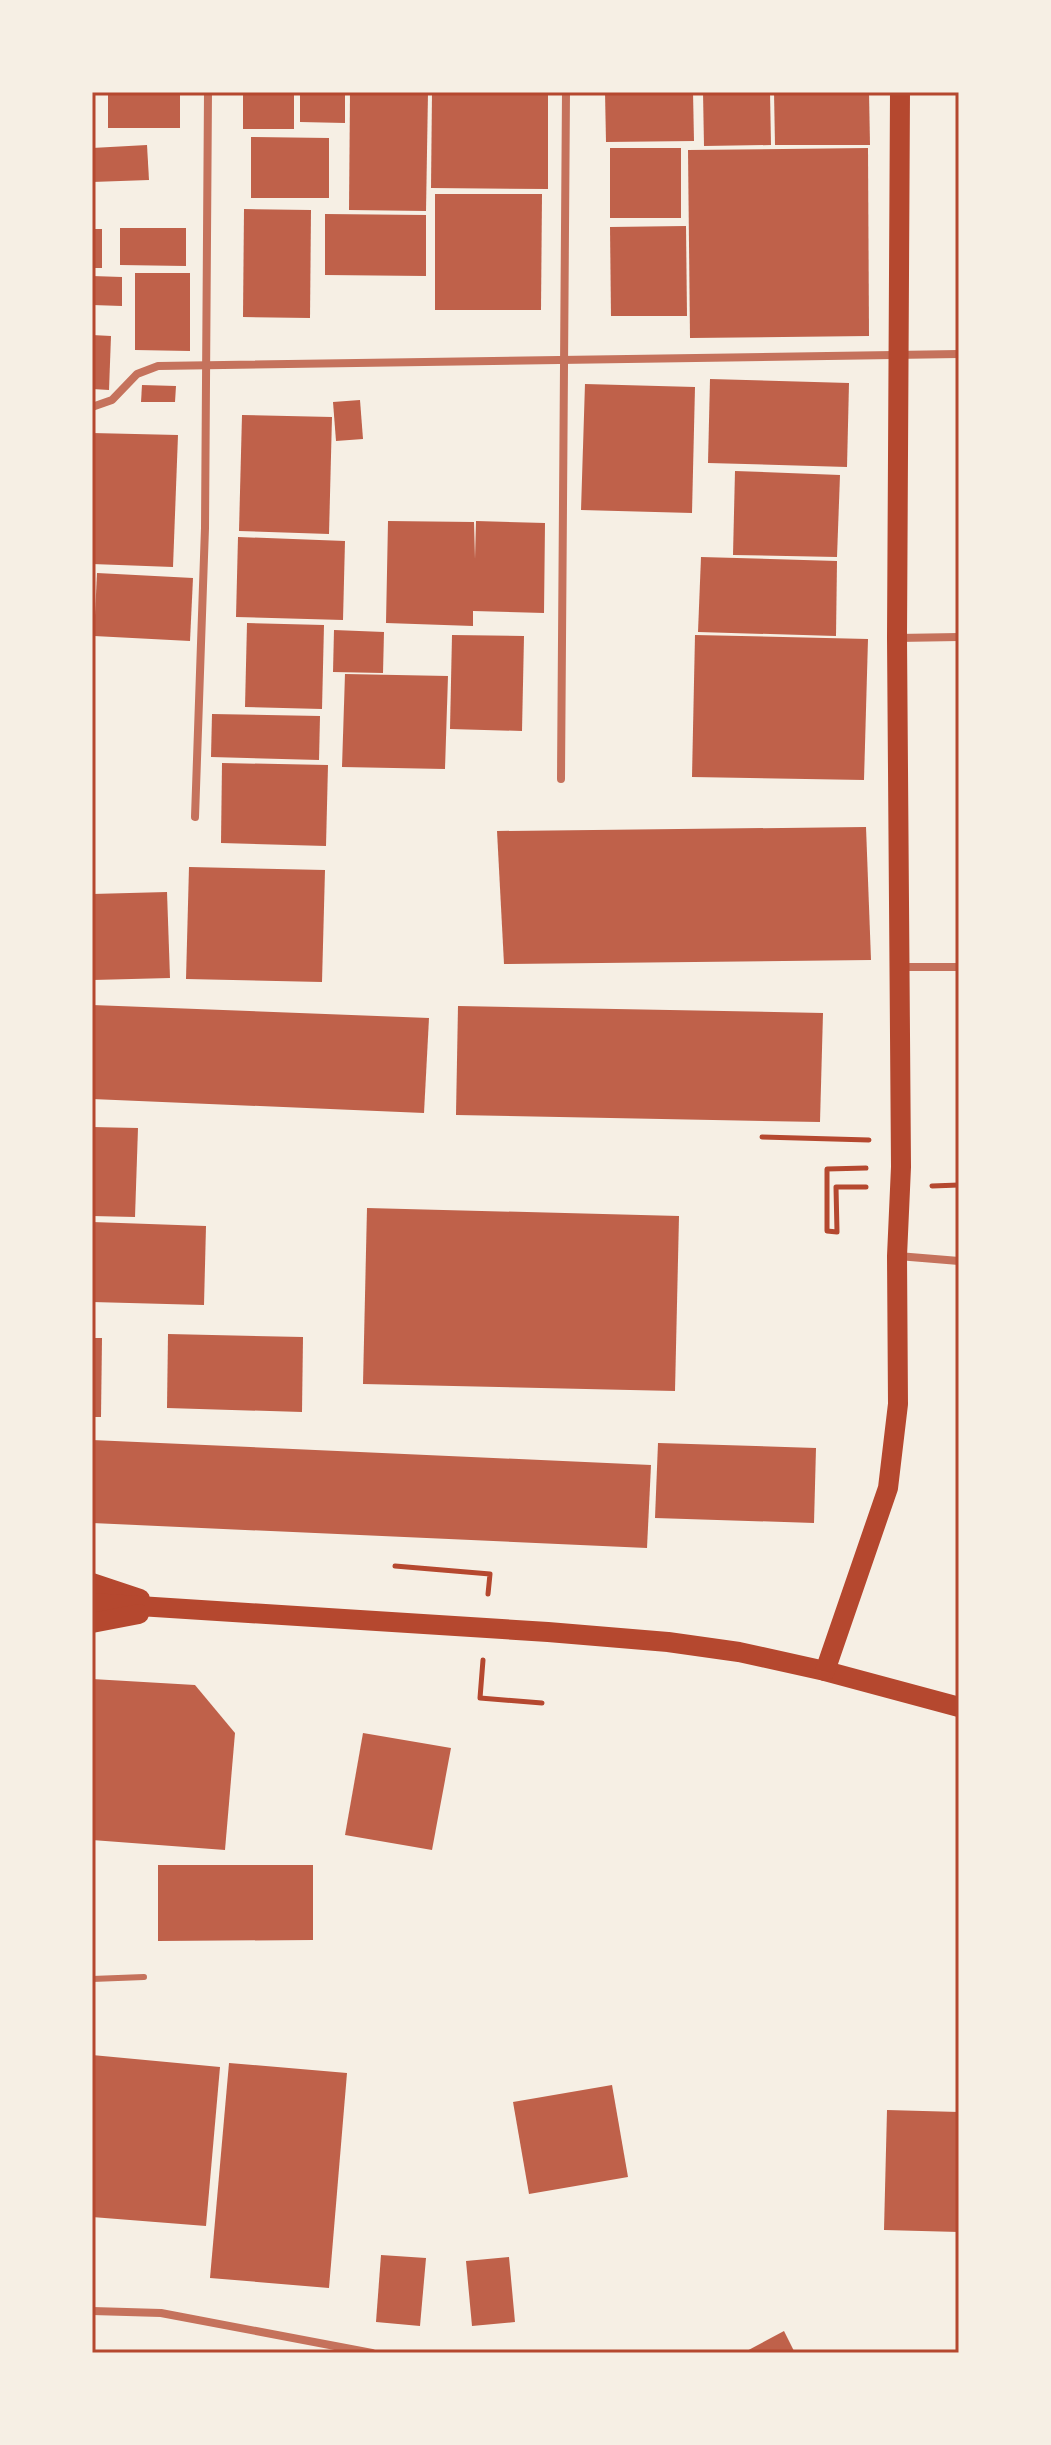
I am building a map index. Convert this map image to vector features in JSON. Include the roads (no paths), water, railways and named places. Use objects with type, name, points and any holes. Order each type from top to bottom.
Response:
[{"type":"main road","points":[[825,1671],[888,1488],[898,1404],[897,1256],[901,1141],[897,638],[900,92]]},
{"type":"main road","points":[[92,1583],[170,1609]]},
{"type":"main road","points":[[92,1603],[668,1642],[739,1652],[825,1671],[959,1707]]},
{"type":"main road","points":[[92,1623],[170,1609]]},
{"type":"street","points":[[195,817],[205,528],[208,92]]},
{"type":"street","points":[[561,779],[566,92]]},
{"type":"street","points":[[92,407],[112,400],[137,374],[158,366],[959,354]]},
{"type":"street","points":[[897,638],[959,637]]},
{"type":"street","points":[[899,967],[959,967]]},
{"type":"street","points":[[897,1256],[959,1261]]},
{"type":"street","points":[[92,2311],[161,2313],[372,2353]]},
{"type":"lane","points":[[92,1979],[144,1977]]}]
